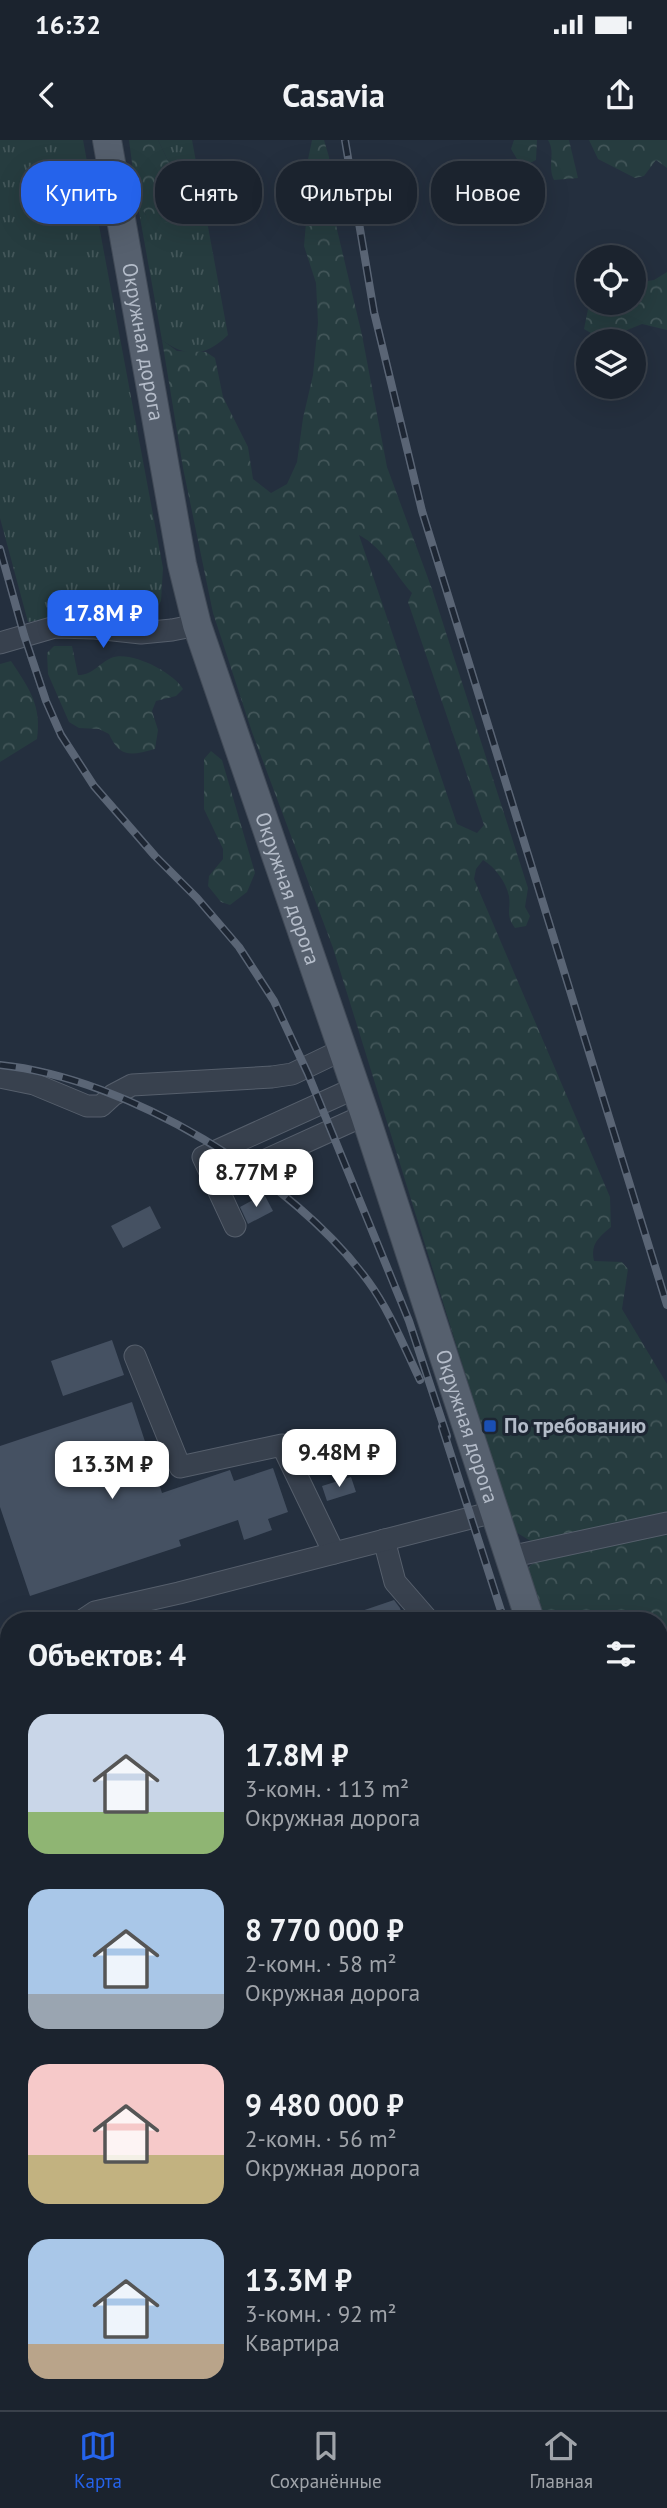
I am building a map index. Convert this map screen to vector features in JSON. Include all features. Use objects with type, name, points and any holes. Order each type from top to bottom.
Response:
[{"type":"main road","name":"Окружная дорога","points":[[107,140],[182,564],[197,625],[365,1115],[527,1612]]},
{"type":"street","points":[[0,643],[55,627],[141,633],[197,625]]},
{"type":"street","points":[[0,1077],[34,1084],[87,1106],[101,1106],[113,1095],[132,1085],[292,1074],[342,1050]]},
{"type":"street","points":[[235,1226],[203,1157],[355,1088]]},
{"type":"street","points":[[215,1183],[365,1115]]},
{"type":"street","points":[[135,1356],[180,1468],[282,1445],[334,1553]]},
{"type":"street","points":[[95,1612],[494,1512]]},
{"type":"street","points":[[509,1557],[667,1523]]},
{"type":"street","points":[[384,1540],[395,1582],[421,1612]]},
{"type":"green space","points":[[0,140],[83,140],[87,161],[21,161],[21,224],[99,224],[163,568],[161,601],[151,617],[97,611],[28,622],[0,518]]},
{"type":"green space","points":[[129,140],[158,140],[168,161],[155,161],[155,219],[146,215],[141,207],[141,161],[132,161]]},
{"type":"green space","points":[[158,140],[192,140],[196,161],[168,161]]},
{"type":"green space","points":[[312,140],[324,140],[329,161],[308,161]]},
{"type":"green space","points":[[514,140],[537,140],[534,161],[520,161],[511,149]]},
{"type":"green space","points":[[548,140],[569,140],[578,178],[554,180]]},
{"type":"green space","points":[[589,140],[667,140],[667,168],[656,160],[644,176],[635,178],[598,159]]},
{"type":"green space","points":[[141,207],[146,215],[155,210],[155,224],[208,224],[228,335],[211,348],[188,352],[162,340],[141,223]]},
{"type":"green space","points":[[306,224],[336,224],[362,335],[387,467],[432,589],[528,888],[525,907],[530,916],[526,926],[515,928],[509,916],[508,891],[503,880],[483,860],[476,869],[474,879],[610,1197],[611,1227],[594,1245],[594,1261],[622,1262],[628,1269],[622,1309],[667,1384],[667,1518],[539,1546],[514,1531],[333,948],[252,732],[213,613],[183,468],[162,340],[177,351],[206,352],[215,358],[223,397],[248,447],[253,479],[271,493],[287,484],[297,462],[313,375],[318,323],[316,283],[304,246]],"holes":[[[359,535],[375,547],[412,593],[408,602],[484,825],[477,833],[457,824]]]},
{"type":"green space","points":[[667,272],[667,330],[642,324],[630,329],[584,329],[587,315],[646,315],[646,281],[654,280]]},
{"type":"green space","points":[[54,646],[72,646],[78,675],[88,673],[119,656],[150,664],[178,682],[183,689],[176,696],[156,701],[152,711],[158,730],[155,749],[128,753],[118,748],[109,734],[99,729],[79,728],[69,722],[48,674],[47,653]]},
{"type":"green space","points":[[11,661],[36,707],[37,739],[0,762],[0,664]]},
{"type":"green space","points":[[211,751],[222,760],[255,873],[247,892],[230,905],[221,902],[208,886],[209,876],[223,859],[223,849],[204,809],[204,759]]},
{"type":"green space","points":[[667,1535],[667,1612],[542,1612],[530,1580],[528,1568],[532,1564],[613,1542]]},
{"type":"building","points":[[264,1194],[273,1211],[248,1224],[240,1207]]},
{"type":"building","points":[[150,1206],[161,1228],[123,1248],[111,1226]]},
{"type":"building","points":[[112,1340],[124,1375],[63,1396],[51,1361]]},
{"type":"building","points":[[132,1402],[162,1493],[230,1470],[234,1481],[273,1468],[288,1512],[268,1519],[272,1530],[244,1540],[238,1520],[179,1540],[181,1546],[30,1596],[0,1507],[0,1446]]},
{"type":"building","points":[[351,1477],[356,1492],[327,1501],[322,1486]]},
{"type":"building","points":[[394,1600],[401,1612],[359,1612]]},
{"type":"railway","points":[[345,140],[374,312],[422,511],[667,1305]]},
{"type":"railway","points":[[0,549],[24,635],[46,701],[61,735],[94,786],[239,947],[274,1001],[308,1074],[409,1321],[447,1436]]},
{"type":"railway","points":[[0,1065],[49,1074],[101,1090],[153,1112],[204,1139],[252,1171],[336,1243],[368,1281],[390,1317],[420,1380]]},
{"type":"railway","points":[[442,1427],[501,1612]]},
{"type":"place","name":"По требованию","points":[[490,1426]]}]
